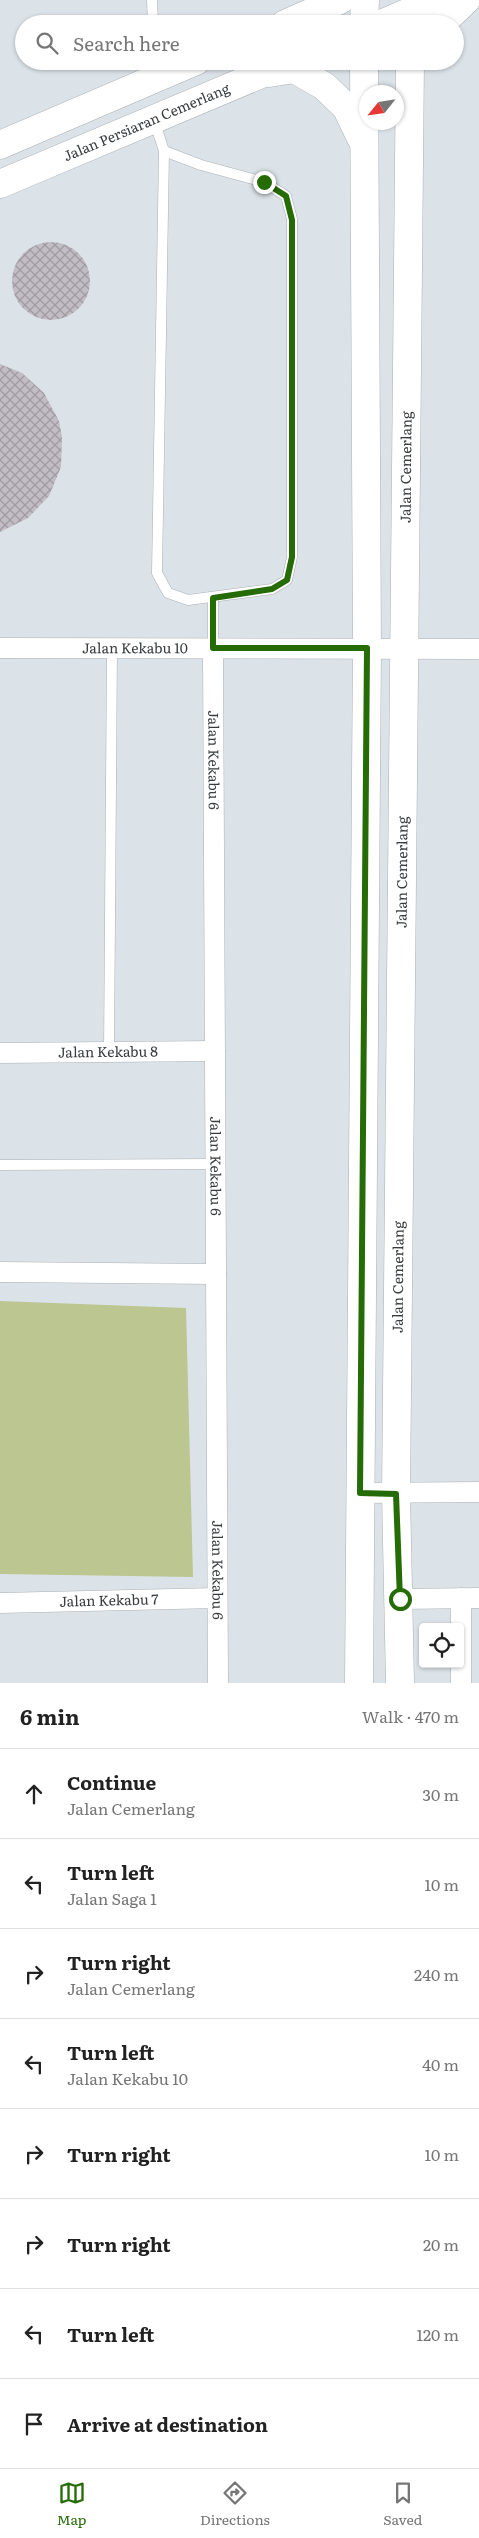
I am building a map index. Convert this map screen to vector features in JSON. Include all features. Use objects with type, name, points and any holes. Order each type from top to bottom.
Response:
[{"type":"main road","points":[[279,15],[294,0]]},
{"type":"main road","points":[[305,15],[340,0]]},
{"type":"main road","points":[[364,15],[365,0]]},
{"type":"main road","points":[[410,12],[437,0]]},
{"type":"main road","points":[[450,15],[466,0]]},
{"type":"main road","points":[[0,145],[154,70]]},
{"type":"main road","name":"Jalan Persiaran Cemerlang","points":[[0,184],[270,70]]},
{"type":"main road","points":[[260,74],[287,70]]},
{"type":"main road","points":[[296,70],[324,86],[346,107],[364,144]]},
{"type":"main road","points":[[359,1683],[367,648],[364,70]]},
{"type":"main road","name":"Jalan Cemerlang","points":[[400,1683],[400,1599],[396,1494],[410,70]]},
{"type":"main road","points":[[410,149],[420,70]]},
{"type":"street","name":"Jalan Kekabu 10","points":[[0,648],[479,648]]},
{"type":"street","name":"Jalan Kekabu 6","points":[[213,648],[218,1683]]},
{"type":"street","name":"Jalan Kekabu 8","points":[[0,1053],[215,1051]]},
{"type":"street","points":[[0,1272],[216,1274]]},
{"type":"street","points":[[360,1493],[479,1492]]},
{"type":"street","name":"Jalan Kekabu 7","points":[[0,1602],[217,1598]]},
{"type":"street","points":[[400,1599],[470,1598],[462,1683]]},
{"type":"lane","points":[[152,0],[153,15]]},
{"type":"lane","points":[[154,119],[164,151],[157,574],[168,592],[188,600],[272,589],[287,580],[292,557],[292,220],[286,196],[264,182],[201,165],[164,151]]},
{"type":"lane","points":[[213,598],[213,648]]},
{"type":"lane","points":[[109,1052],[112,648]]},
{"type":"lane","points":[[0,1165],[216,1164]]},
{"type":"green space","points":[[0,1301],[186,1308],[193,1577],[0,1574]]},
{"type":"building","points":[[51,242],[66,245],[78,254],[87,266],[90,281],[87,296],[78,308],[66,317],[51,320],[36,317],[24,308],[15,296],[12,281],[15,266],[24,254],[36,245]]},
{"type":"building","points":[[0,364],[22,373],[44,393],[59,421],[62,437],[61,467],[49,496],[28,518],[0,532]]},
{"type":"route","points":[[264,182],[286,196],[292,220],[292,557],[287,580],[272,589],[213,598],[213,648],[367,648],[360,1493],[396,1494],[400,1599]]}]
